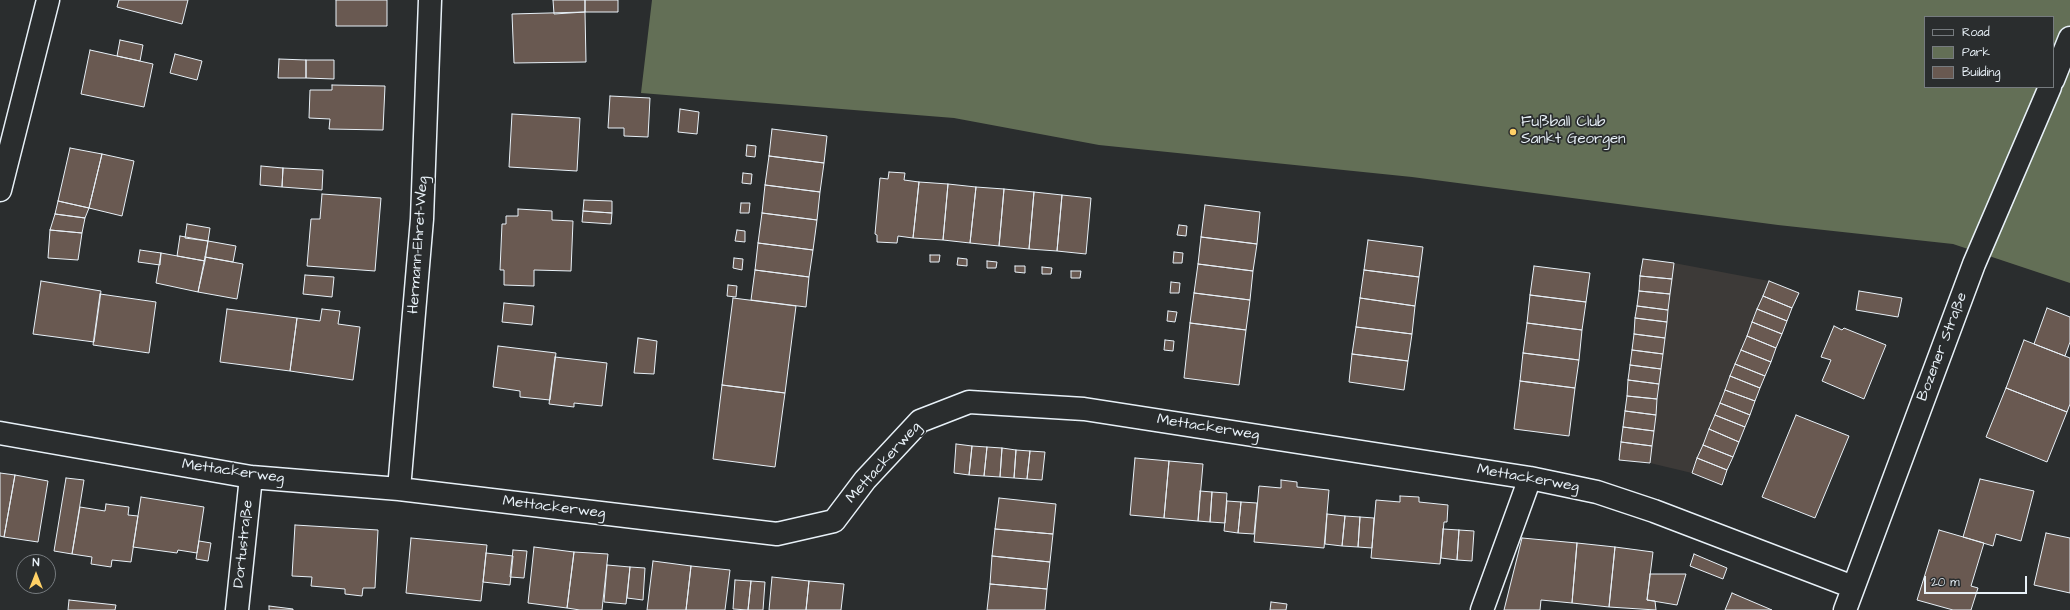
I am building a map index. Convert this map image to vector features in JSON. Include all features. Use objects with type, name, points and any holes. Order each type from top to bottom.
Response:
[{"type":"street","points":[[0,190],[48,0]]},
{"type":"street","name":"Hermann-Ehret-Weg","points":[[399,489],[422,219],[430,0]]},
{"type":"street","points":[[2054,78],[2070,38]]},
{"type":"street","name":"Bozener Straße","points":[[1845,610],[1982,244],[2050,88]]},
{"type":"street","name":"Mettackerweg","points":[[0,433],[251,477],[399,489],[777,534],[834,521],[865,480],[920,421],[968,402],[1084,409],[1530,478],[1597,492],[1640,506],[1853,587]]},
{"type":"street","name":"Dortustraße","points":[[237,610],[251,477]]},
{"type":"street","points":[[1482,610],[1530,478]]},
{"type":"shaded area","points":[[1674,263],[1769,281],[1692,473],[1650,463]]},
{"type":"green space","name":"Fußball Club Sankt Georgen","points":[[652,0],[2070,0],[2070,283],[1953,244],[1778,225],[1412,177],[1099,145],[954,118],[641,93]]},
{"type":"building","points":[[119,0],[188,0],[182,24],[117,7]]},
{"type":"building","points":[[336,0],[387,0],[387,26],[336,26]]},
{"type":"building","points":[[553,0],[585,0],[585,12],[554,14]]},
{"type":"building","points":[[585,0],[618,0],[618,12],[585,12]]},
{"type":"building","points":[[585,12],[586,62],[514,63],[512,14]]},
{"type":"building","points":[[120,40],[143,45],[140,61],[117,56]]},
{"type":"building","points":[[90,50],[153,64],[144,107],[81,94]]},
{"type":"building","points":[[175,54],[202,61],[197,80],[170,73]]},
{"type":"building","points":[[279,59],[306,60],[306,78],[278,78]]},
{"type":"building","points":[[306,60],[334,60],[334,79],[306,78]]},
{"type":"building","points":[[332,85],[385,86],[383,130],[329,129],[330,119],[309,118],[310,90],[332,90]]},
{"type":"building","points":[[610,96],[650,98],[648,137],[624,136],[624,128],[608,128]]},
{"type":"building","points":[[680,109],[699,112],[697,134],[678,132]]},
{"type":"building","points":[[512,114],[580,118],[577,171],[509,167]]},
{"type":"building","points":[[772,129],[827,136],[824,163],[769,156]]},
{"type":"building","points":[[747,145],[756,146],[755,157],[746,156]]},
{"type":"building","points":[[70,148],[102,154],[89,208],[58,201]]},
{"type":"building","points":[[102,154],[134,161],[122,216],[89,208]]},
{"type":"building","points":[[769,156],[824,163],[820,192],[765,185]]},
{"type":"building","points":[[261,166],[283,168],[282,187],[260,185]]},
{"type":"building","points":[[283,168],[323,170],[322,190],[282,187]]},
{"type":"building","points":[[889,172],[905,173],[904,180],[919,182],[913,238],[898,236],[897,243],[877,242],[877,235],[875,234],[880,178],[888,179]]},
{"type":"building","points":[[743,173],[752,174],[751,184],[742,183]]},
{"type":"building","points":[[919,182],[948,184],[943,240],[913,238]]},
{"type":"building","points":[[948,184],[976,187],[970,243],[943,240]]},
{"type":"building","points":[[765,185],[820,192],[817,220],[762,213]]},
{"type":"building","points":[[976,187],[1004,189],[999,246],[970,243]]},
{"type":"building","points":[[1004,189],[1034,192],[1029,249],[999,246]]},
{"type":"building","points":[[1034,192],[1062,195],[1057,251],[1029,249]]},
{"type":"building","points":[[322,194],[381,198],[375,271],[307,266],[311,219],[320,219]]},
{"type":"building","points":[[1062,195],[1091,198],[1086,254],[1057,251]]},
{"type":"building","points":[[584,200],[612,201],[612,213],[583,211]]},
{"type":"building","points":[[58,201],[89,208],[85,218],[55,214]]},
{"type":"building","points":[[741,203],[750,203],[749,213],[740,213]]},
{"type":"building","points":[[1205,205],[1260,212],[1257,244],[1201,237]]},
{"type":"building","points":[[518,209],[552,211],[552,220],[573,221],[571,271],[534,270],[534,286],[504,285],[504,270],[500,270],[502,224],[506,224],[506,216],[518,216]]},
{"type":"building","points":[[583,211],[612,213],[611,224],[582,222]]},
{"type":"building","points":[[762,213],[817,220],[813,250],[758,243]]},
{"type":"building","points":[[55,214],[85,218],[82,233],[50,230]]},
{"type":"building","points":[[187,224],[210,228],[208,241],[185,238]]},
{"type":"building","points":[[1179,225],[1187,226],[1186,236],[1177,235]]},
{"type":"building","points":[[50,230],[82,233],[78,260],[48,258]]},
{"type":"building","points":[[737,230],[745,231],[745,242],[735,241]]},
{"type":"building","points":[[180,236],[208,241],[205,261],[177,256]]},
{"type":"building","points":[[1201,237],[1257,244],[1253,271],[1198,264]]},
{"type":"building","points":[[1368,240],[1423,247],[1419,277],[1364,270]]},
{"type":"building","points":[[208,241],[236,246],[233,262],[205,257]]},
{"type":"building","points":[[758,243],[813,250],[809,277],[755,270]]},
{"type":"building","points":[[140,250],[161,253],[160,265],[138,262]]},
{"type":"building","points":[[1174,252],[1183,253],[1182,263],[1173,263]]},
{"type":"building","points":[[161,253],[205,261],[198,292],[156,283]]},
{"type":"building","points":[[930,255],[940,255],[939,262],[930,262]]},
{"type":"building","points":[[205,257],[243,264],[237,299],[198,292]]},
{"type":"building","points":[[734,258],[743,259],[742,270],[733,268]]},
{"type":"building","points":[[958,258],[967,259],[967,266],[957,265]]},
{"type":"building","points":[[1643,259],[1674,263],[1672,279],[1640,276]]},
{"type":"building","points":[[987,261],[997,262],[996,268],[987,268]]},
{"type":"building","points":[[1198,264],[1253,271],[1250,300],[1194,293]]},
{"type":"building","points":[[1015,266],[1025,266],[1025,273],[1015,272]]},
{"type":"building","points":[[1534,266],[1590,273],[1586,302],[1530,295]]},
{"type":"building","points":[[1042,267],[1052,268],[1051,274],[1042,274]]},
{"type":"building","points":[[755,270],[809,277],[806,307],[751,300]]},
{"type":"building","points":[[1364,270],[1419,277],[1415,306],[1360,298]]},
{"type":"building","points":[[1071,271],[1081,271],[1080,278],[1071,278]]},
{"type":"building","points":[[305,275],[334,277],[332,297],[303,294]]},
{"type":"building","points":[[1640,276],[1672,279],[1670,294],[1639,291]]},
{"type":"building","points":[[41,281],[101,291],[94,342],[33,334]]},
{"type":"building","points":[[1769,281],[1799,293],[1792,308],[1763,296]]},
{"type":"building","points":[[1171,282],[1180,283],[1179,293],[1170,293]]},
{"type":"building","points":[[728,285],[737,286],[736,297],[727,296]]},
{"type":"building","points":[[1639,291],[1670,294],[1668,310],[1637,306]]},
{"type":"building","points":[[1859,291],[1902,298],[1898,317],[1856,310]]},
{"type":"building","points":[[1194,293],[1250,300],[1246,330],[1190,323]]},
{"type":"building","points":[[100,294],[156,302],[149,353],[93,345]]},
{"type":"building","points":[[1530,295],[1586,302],[1582,330],[1527,323]]},
{"type":"building","points":[[1763,296],[1792,308],[1787,321],[1757,309]]},
{"type":"building","points":[[733,298],[796,306],[785,393],[722,385]]},
{"type":"building","points":[[1360,298],[1415,306],[1412,334],[1356,327]]},
{"type":"building","points":[[504,303],[534,306],[532,325],[502,322]]},
{"type":"building","points":[[1637,306],[1668,310],[1667,322],[1635,318]]},
{"type":"building","points":[[2047,308],[2070,317],[2070,342],[2065,356],[2034,344]]},
{"type":"building","points":[[227,309],[297,318],[290,371],[220,362]]},
{"type":"building","points":[[322,309],[340,311],[338,324],[360,327],[353,380],[290,371],[297,318],[320,321]]},
{"type":"building","points":[[1757,309],[1787,321],[1782,334],[1752,322]]},
{"type":"building","points":[[1168,311],[1177,312],[1175,322],[1167,321]]},
{"type":"building","points":[[1635,318],[1667,322],[1665,338],[1634,334]]},
{"type":"building","points":[[1752,322],[1782,334],[1776,348],[1747,336]]},
{"type":"building","points":[[1190,323],[1246,330],[1239,385],[1184,378]]},
{"type":"building","points":[[1527,323],[1582,330],[1579,360],[1523,353]]},
{"type":"building","points":[[1834,326],[1842,330],[1844,328],[1886,345],[1864,399],[1822,381],[1831,360],[1821,357]]},
{"type":"building","points":[[1356,327],[1412,334],[1408,361],[1352,354]]},
{"type":"building","points":[[1634,334],[1665,338],[1663,354],[1632,350]]},
{"type":"building","points":[[1747,336],[1776,348],[1771,362],[1741,350]]},
{"type":"building","points":[[638,338],[657,341],[654,374],[634,373]]},
{"type":"building","points":[[1165,340],[1174,341],[1173,351],[1164,350]]},
{"type":"building","points":[[2024,340],[2070,358],[2070,404],[2067,412],[2006,388]]},
{"type":"building","points":[[498,346],[556,353],[550,400],[520,397],[520,391],[493,387]]},
{"type":"building","points":[[1632,350],[1663,354],[1661,369],[1630,365]]},
{"type":"building","points":[[1741,350],[1771,362],[1765,376],[1735,364]]},
{"type":"building","points":[[1523,353],[1579,360],[1575,388],[1520,381]]},
{"type":"building","points":[[1352,354],[1408,361],[1404,390],[1349,382]]},
{"type":"building","points":[[555,357],[607,363],[602,406],[574,403],[574,407],[549,404]]},
{"type":"building","points":[[1735,364],[1765,376],[1760,388],[1730,376]]},
{"type":"building","points":[[1630,365],[1661,369],[1659,384],[1628,380]]},
{"type":"building","points":[[1730,376],[1760,388],[1755,401],[1725,390]]},
{"type":"building","points":[[1628,380],[1659,384],[1657,399],[1627,396]]},
{"type":"building","points":[[1520,381],[1575,388],[1569,436],[1514,429]]},
{"type":"building","points":[[722,385],[785,393],[775,467],[713,459]]},
{"type":"building","points":[[2006,388],[2067,412],[2047,462],[1986,437]]},
{"type":"building","points":[[1725,390],[1755,401],[1750,415],[1720,403]]},
{"type":"building","points":[[1627,396],[1657,399],[1656,415],[1625,411]]},
{"type":"building","points":[[1720,403],[1750,415],[1745,427],[1715,415]]},
{"type":"building","points":[[1625,411],[1656,415],[1654,431],[1623,427]]},
{"type":"building","points":[[1715,415],[1745,427],[1739,442],[1709,429]]},
{"type":"building","points":[[1796,415],[1849,436],[1815,518],[1762,497]]},
{"type":"building","points":[[1623,427],[1654,431],[1652,446],[1621,442]]},
{"type":"building","points":[[1709,429],[1739,442],[1733,457],[1703,445]]},
{"type":"building","points":[[1621,442],[1652,446],[1650,463],[1619,460]]},
{"type":"building","points":[[956,444],[972,446],[969,475],[954,473]]},
{"type":"building","points":[[1703,445],[1733,457],[1727,470],[1697,458]]},
{"type":"building","points":[[972,446],[987,447],[984,476],[969,475]]},
{"type":"building","points":[[987,447],[1002,448],[1000,477],[984,476]]},
{"type":"building","points":[[1002,448],[1016,450],[1014,478],[1000,477]]},
{"type":"building","points":[[1016,450],[1030,451],[1027,479],[1014,478]]},
{"type":"building","points":[[1030,451],[1045,452],[1042,480],[1027,479]]},
{"type":"building","points":[[1135,458],[1169,461],[1164,518],[1130,515]]},
{"type":"building","points":[[1697,458],[1727,470],[1722,485],[1692,473]]},
{"type":"building","points":[[1169,461],[1203,464],[1198,521],[1164,518]]},
{"type":"building","points":[[0,473],[15,475],[4,537],[0,536]]},
{"type":"building","points":[[15,475],[48,481],[38,542],[4,537]]},
{"type":"building","points":[[66,478],[84,480],[72,554],[54,551]]},
{"type":"building","points":[[1980,479],[2034,491],[2021,541],[1996,534],[1993,546],[1963,537]]},
{"type":"building","points":[[1281,480],[1297,482],[1297,487],[1329,490],[1324,548],[1254,542],[1259,486],[1281,488]]},
{"type":"building","points":[[1200,491],[1212,492],[1210,522],[1198,521]]},
{"type":"building","points":[[1212,492],[1227,493],[1225,523],[1210,522]]},
{"type":"building","points":[[1400,496],[1419,497],[1419,502],[1448,505],[1447,522],[1444,522],[1440,564],[1371,558],[1376,500],[1400,502]]},
{"type":"building","points":[[141,497],[204,507],[197,553],[178,550],[177,553],[133,547]]},
{"type":"building","points":[[999,498],[1056,504],[1053,534],[995,529]]},
{"type":"building","points":[[1227,501],[1241,502],[1238,533],[1224,531]]},
{"type":"building","points":[[1241,502],[1257,503],[1254,534],[1238,533]]},
{"type":"building","points":[[106,504],[129,507],[128,515],[138,516],[131,562],[112,560],[111,567],[91,564],[92,557],[72,554],[80,507],[105,511]]},
{"type":"building","points":[[1327,514],[1345,516],[1342,546],[1325,544]]},
{"type":"building","points":[[1345,516],[1360,517],[1358,547],[1342,546]]},
{"type":"building","points":[[1360,517],[1374,518],[1372,548],[1358,547]]},
{"type":"building","points":[[295,525],[378,530],[375,588],[363,588],[362,596],[345,594],[345,589],[311,586],[312,577],[292,576]]},
{"type":"building","points":[[995,529],[1053,534],[1050,562],[992,556]]},
{"type":"building","points":[[1443,529],[1459,530],[1457,560],[1441,558]]},
{"type":"building","points":[[1459,530],[1474,531],[1472,561],[1457,560]]},
{"type":"building","points":[[1939,530],[1984,543],[1971,586],[1978,588],[1971,610],[1953,610],[1917,600]]},
{"type":"building","points":[[2046,533],[2070,538],[2070,593],[2034,585]]},
{"type":"building","points":[[411,538],[487,545],[481,601],[406,593]]},
{"type":"building","points":[[1522,538],[1577,543],[1572,603],[1541,600],[1540,610],[1504,610]]},
{"type":"building","points":[[199,541],[211,543],[208,561],[196,559]]},
{"type":"building","points":[[1577,543],[1615,547],[1609,607],[1572,603]]},
{"type":"building","points":[[534,547],[574,552],[567,608],[528,603]]},
{"type":"building","points":[[1615,547],[1653,552],[1647,600],[1655,601],[1656,610],[1609,607]]},
{"type":"building","points":[[513,550],[527,551],[524,578],[510,577]]},
{"type":"building","points":[[574,552],[608,554],[602,610],[580,610],[567,608]]},
{"type":"building","points":[[486,553],[513,556],[510,585],[483,582]]},
{"type":"building","points":[[1694,554],[1727,568],[1723,579],[1690,566]]},
{"type":"building","points":[[992,556],[1050,562],[1047,589],[990,584]]},
{"type":"building","points":[[653,561],[691,566],[686,610],[647,610]]},
{"type":"building","points":[[607,565],[630,567],[626,604],[604,602]]},
{"type":"building","points":[[691,566],[730,570],[725,610],[686,610]]},
{"type":"building","points":[[630,567],[645,568],[643,600],[627,598]]},
{"type":"building","points":[[1650,574],[1686,574],[1677,605],[1647,600]]},
{"type":"building","points":[[772,577],[809,581],[806,610],[769,610]]},
{"type":"building","points":[[735,580],[751,581],[748,610],[733,609]]},
{"type":"building","points":[[751,581],[765,582],[763,610],[748,610]]},
{"type":"building","points":[[809,581],[844,584],[841,610],[806,610]]},
{"type":"building","points":[[990,584],[1047,589],[1045,610],[987,610]]},
{"type":"building","points":[[1732,593],[1772,610],[1725,610]]},
{"type":"building","points":[[69,600],[116,605],[115,610],[68,610]]},
{"type":"building","points":[[1271,602],[1287,604],[1286,610],[1270,610]]},
{"type":"building","points":[[269,606],[293,609],[293,610],[269,610]]},
{"type":"place","name":"Fußball Club Sankt Georgen","points":[[1513,132]]}]
